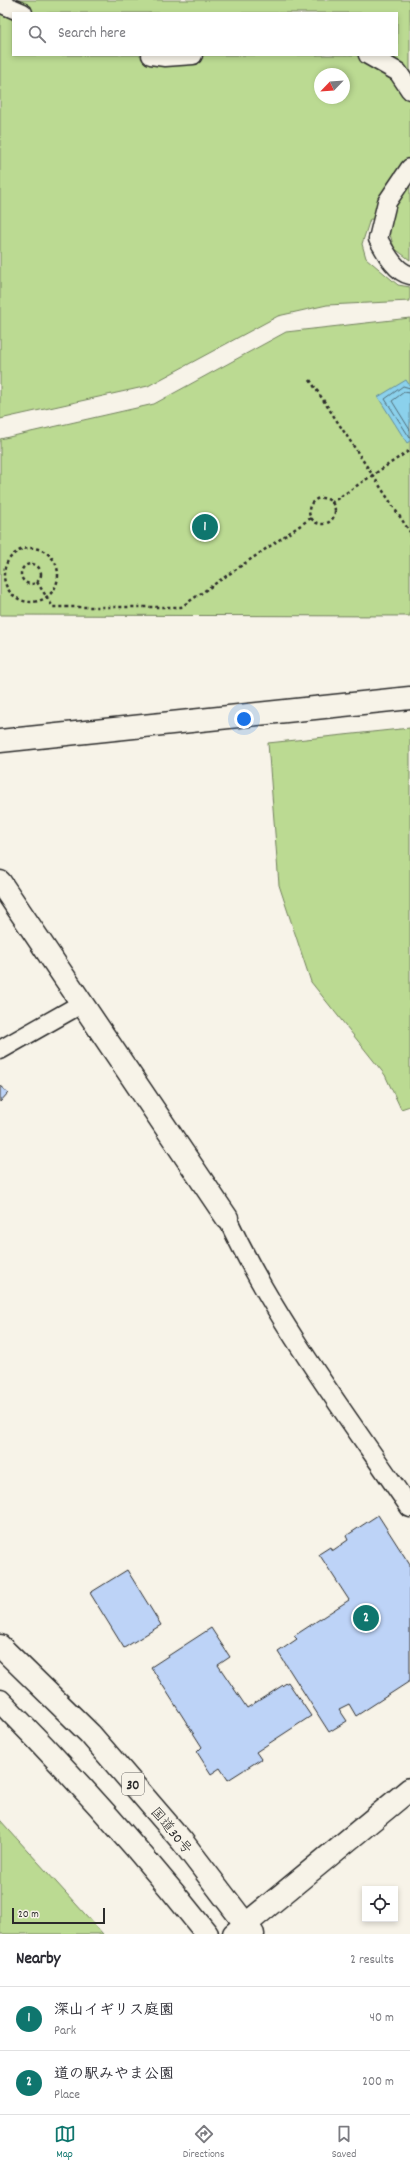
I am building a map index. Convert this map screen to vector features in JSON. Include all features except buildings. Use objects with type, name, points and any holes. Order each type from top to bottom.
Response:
[{"type":"main road","points":[[0,741],[410,698]]},
{"type":"main road","points":[[0,882],[227,1218]]},
{"type":"main road","name":"国道30号","points":[[0,1646],[90,1734],[182,1841],[244,1931]]},
{"type":"main road","points":[[0,1701],[61,1762],[151,1864],[207,1934]]},
{"type":"main road","points":[[244,1931],[410,1789]]},
{"type":"lane","points":[[0,3],[21,12]]},
{"type":"lane","points":[[156,56],[165,58],[184,56]]},
{"type":"lane","points":[[370,56],[398,72],[410,90]]},
{"type":"lane","points":[[410,168],[387,202],[378,239],[388,256],[405,274],[410,275]]},
{"type":"lane","points":[[0,1050],[81,1004]]},
{"type":"lane","points":[[227,1218],[252,1271],[285,1324],[410,1508]]},
{"type":"path","points":[[310,380],[410,532]]},
{"type":"path","points":[[332,503],[410,450]]},
{"type":"path","points":[[325,498],[332,503],[334,511],[329,521],[322,524],[311,518],[309,510],[316,500],[325,498]]},
{"type":"path","points":[[37,582],[53,607],[181,607],[311,518]]},
{"type":"path","points":[[28,548],[40,549],[53,559],[57,567],[57,584],[47,597],[29,602],[12,594],[7,586],[5,572],[9,559],[16,553],[28,548]]},
{"type":"path","points":[[32,564],[40,569],[41,576],[37,582],[31,584],[23,579],[22,570],[26,565],[32,564]]},
{"type":"green space","points":[[0,0],[410,0],[410,260],[394,248],[386,221],[370,219],[362,244],[366,258],[398,285],[410,287],[410,301],[327,305],[278,316],[148,386],[0,419]]},
{"type":"green space","points":[[410,318],[410,616],[0,615],[0,439],[154,404],[286,332]]},
{"type":"green space","points":[[410,728],[410,1106],[401,1109],[385,1075],[311,982],[279,885],[268,743]]},
{"type":"green space","points":[[0,1820],[103,1934],[0,1934]]},
{"type":"water","points":[[406,380],[410,386],[410,441],[407,443],[378,397]]},
{"type":"place","name":"深山イギリス庭園","points":[[205,527]]},
{"type":"place","name":"道の駅みやま公園","points":[[366,1618]]}]
